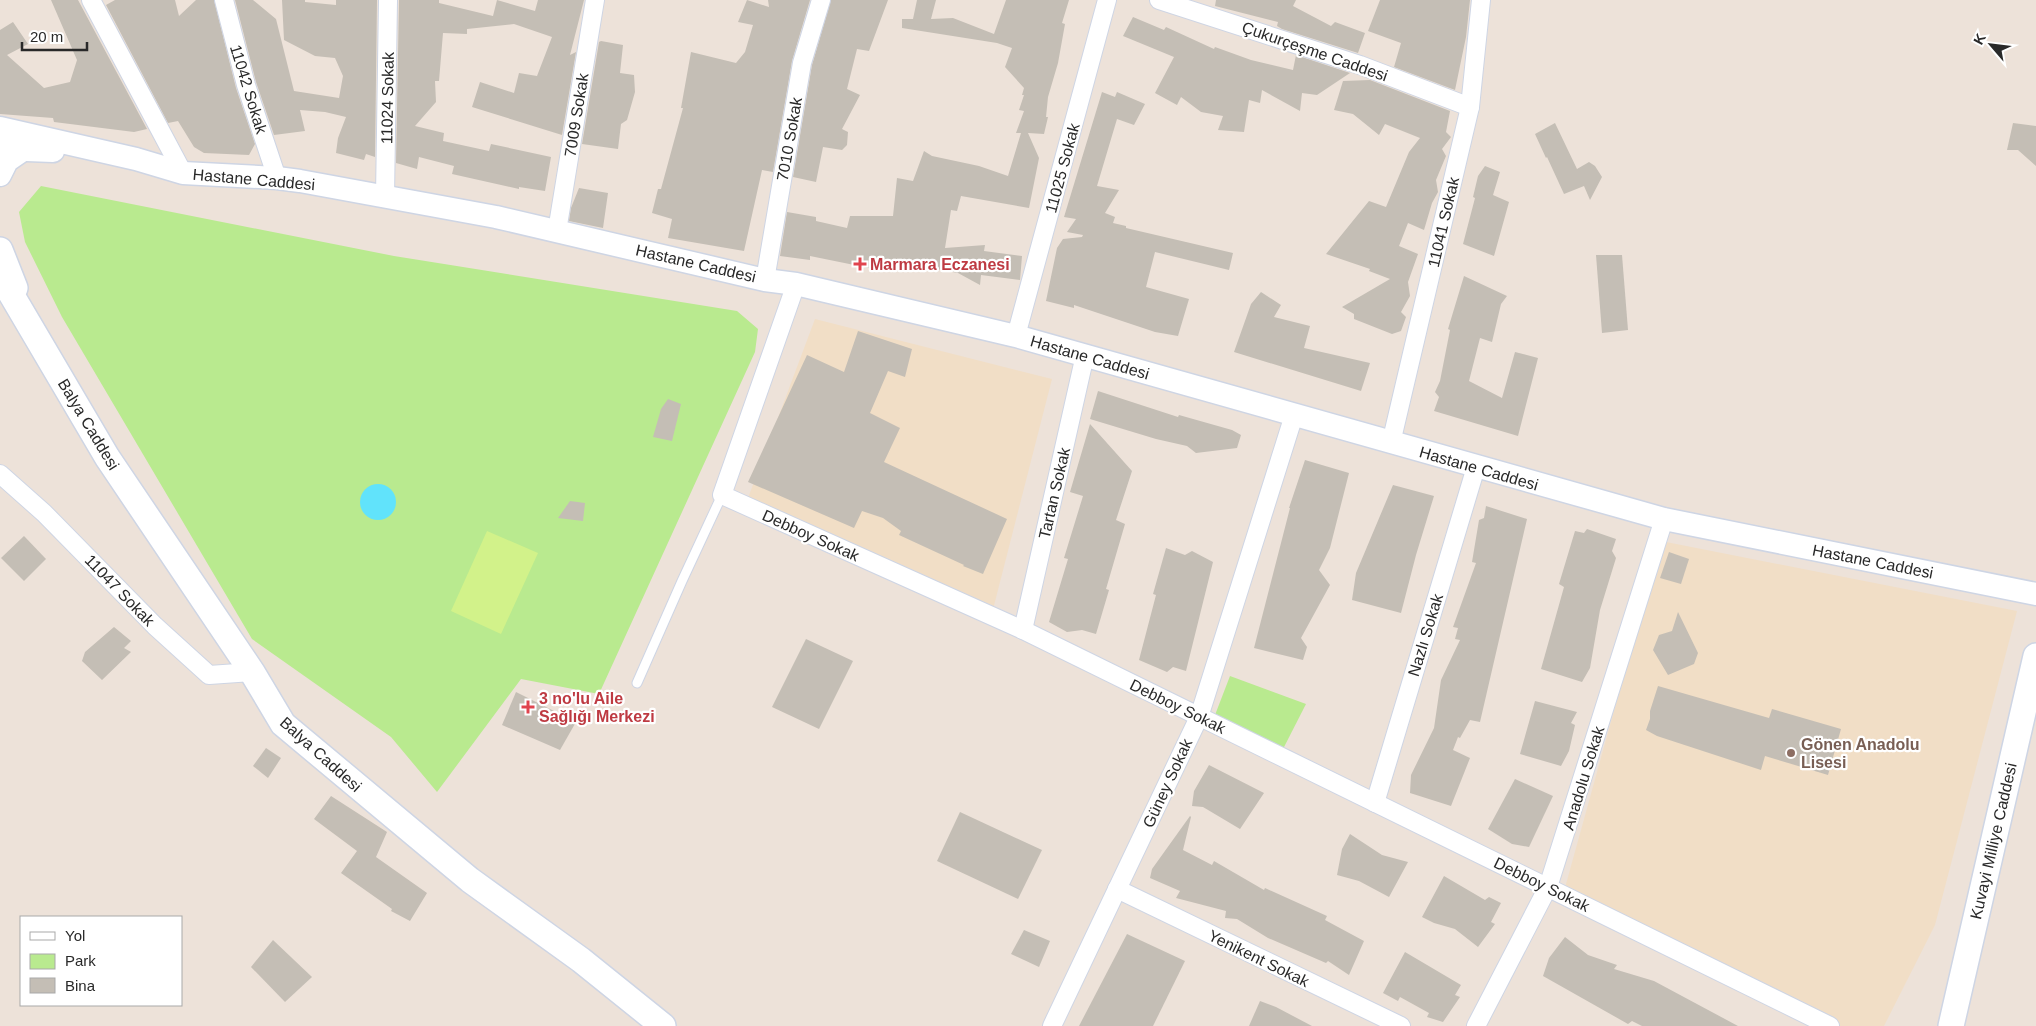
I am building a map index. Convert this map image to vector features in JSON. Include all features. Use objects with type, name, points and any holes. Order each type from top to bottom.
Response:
[{"type":"main road","name":"Balya Caddesi","points":[[0,250],[27,319]]},
{"type":"main road","name":"Balya Caddesi","points":[[0,275],[107,457],[252,672],[283,724],[470,880],[581,960],[663,1026]]},
{"type":"main road","name":"Kuvayi Milliye Caddesi","points":[[1951,1026],[2036,656]]},
{"type":"street","points":[[91,0],[182,173]]},
{"type":"street","name":"11042 Sokak","points":[[224,0],[246,85],[278,178]]},
{"type":"street","name":"11024 Sokak","points":[[385,197],[388,0]]},
{"type":"street","name":"7009 Sokak","points":[[557,231],[595,0]]},
{"type":"street","name":"7010 Sokak","points":[[765,280],[802,63],[821,0]]},
{"type":"street","name":"11025 Sokak","points":[[1016,336],[1108,0]]},
{"type":"street","name":"Çukurçeşme Caddesi","points":[[1159,0],[1360,65],[1470,107]]},
{"type":"street","name":"11041 Sokak","points":[[1391,442],[1470,107],[1481,0]]},
{"type":"street","name":"Hastane Caddesi","points":[[0,128],[136,160],[182,173],[278,178],[496,217],[765,280],[796,284],[1016,336],[1391,442],[1476,468],[1664,519],[2036,594]]},
{"type":"street","name":"Hastane Caddesi","points":[[0,149],[65,151],[136,160]]},
{"type":"street","points":[[0,175],[7,161],[23,150]]},
{"type":"street","points":[[722,495],[796,284]]},
{"type":"street","name":"Tartan Sokak","points":[[1023,630],[1085,355]]},
{"type":"street","name":"Güney Sokak","points":[[1052,1026],[1199,717],[1294,415]]},
{"type":"street","name":"Nazlı Sokak","points":[[1375,802],[1476,468]]},
{"type":"street","name":"11047 Sokak","points":[[0,474],[44,513],[154,626],[209,675],[252,672]]},
{"type":"street","name":"Debboy Sokak","points":[[722,495],[1023,630],[1830,1026]]},
{"type":"street","name":"Anadolu Sokak","points":[[1476,1026],[1548,887],[1664,519]]},
{"type":"street","name":"Yenikent Sokak","points":[[1117,889],[1401,1026]]},
{"type":"lane","points":[[637,683],[722,495]]},
{"type":"shaded area","points":[[815,319],[1052,379],[989,625],[742,514]]},
{"type":"shaded area","name":"Gönen Anadolu Lisesi","points":[[1661,541],[2017,611],[1935,925],[1884,1026],[1821,1026],[1563,895]]},
{"type":"green space","points":[[41,186],[394,256],[737,311],[758,329],[755,352],[599,694],[521,679],[437,792],[391,737],[252,639],[62,317],[25,242],[19,212]]},
{"type":"green space","points":[[487,531],[538,553],[501,634],[451,611]]},
{"type":"green space","points":[[1230,676],[1306,704],[1282,751],[1215,715]]},
{"type":"water","points":[[378,484],[385,485],[391,489],[395,495],[395,509],[391,515],[385,519],[378,520],[371,519],[365,515],[361,509],[360,502],[361,495],[365,489],[371,485]]},
{"type":"building","points":[[51,0],[78,0],[147,129],[134,132],[54,122],[53,118],[0,114],[0,30],[13,22],[28,44],[7,55],[44,88],[70,82],[77,60]]},
{"type":"building","points":[[115,0],[175,0],[179,16],[196,0],[214,0],[236,88],[255,144],[249,155],[204,153],[194,147],[178,121],[168,123],[106,5]]},
{"type":"building","points":[[235,0],[253,0],[276,19],[294,91],[339,98],[343,76],[335,58],[315,56],[284,40],[282,0],[305,0],[305,2],[336,5],[336,0],[377,0],[375,157],[366,154],[364,160],[336,153],[338,138],[346,117],[325,112],[300,110],[305,131],[274,135],[256,82]]},
{"type":"building","points":[[399,0],[439,0],[439,3],[493,16],[497,0],[535,11],[538,0],[584,0],[570,55],[576,52],[562,135],[472,107],[480,82],[514,93],[519,73],[537,76],[552,37],[514,24],[467,29],[467,34],[443,33],[439,81],[435,81],[436,102],[415,126],[444,133],[443,141],[489,151],[491,144],[551,157],[545,191],[519,187],[519,189],[452,174],[454,166],[419,157],[417,169],[396,163]]},
{"type":"building","points":[[747,0],[769,7],[768,0],[810,0],[792,61],[773,172],[762,170],[744,251],[668,238],[672,219],[652,213],[658,189],[661,189],[683,108],[681,108],[691,52],[736,63],[745,52],[753,25],[738,22]]},
{"type":"building","points":[[831,0],[888,0],[869,51],[857,49],[847,89],[860,95],[842,129],[848,132],[847,145],[842,150],[823,147],[816,182],[793,177],[812,65]]},
{"type":"building","points":[[917,0],[936,0],[931,19],[953,18],[994,34],[1006,0],[1069,0],[1062,23],[1065,24],[1058,63],[1048,97],[1046,117],[1048,117],[1044,134],[1028,133],[1039,158],[1029,208],[961,196],[957,211],[951,210],[945,248],[985,245],[984,251],[1022,256],[1020,280],[981,275],[980,285],[958,273],[910,264],[910,269],[875,264],[874,269],[810,256],[810,260],[780,256],[787,212],[816,217],[816,221],[847,228],[850,216],[893,216],[897,178],[913,181],[924,151],[932,156],[979,166],[1008,176],[1021,133],[1016,133],[1024,111],[1019,110],[1024,95],[1022,95],[1024,88],[1005,67],[1012,48],[997,43],[902,28],[902,19],[913,19]]},
{"type":"building","points":[[1216,0],[1296,0],[1293,6],[1331,26],[1335,22],[1365,33],[1358,53],[1282,29],[1277,26],[1278,22],[1215,6]]},
{"type":"building","points":[[1380,0],[1470,0],[1466,37],[1455,90],[1394,67],[1401,43],[1368,31]]},
{"type":"building","points":[[1133,17],[1164,30],[1166,27],[1214,49],[1215,47],[1251,60],[1293,70],[1296,55],[1350,73],[1317,95],[1302,93],[1300,111],[1262,90],[1260,103],[1249,100],[1244,132],[1218,130],[1223,116],[1201,112],[1181,97],[1177,105],[1155,93],[1174,57],[1123,36]]},
{"type":"building","points":[[599,42],[623,45],[620,73],[634,75],[635,92],[627,120],[621,124],[618,149],[582,144]]},
{"type":"building","points":[[1370,80],[1450,111],[1446,132],[1451,137],[1442,149],[1446,156],[1436,180],[1438,192],[1432,203],[1424,230],[1408,223],[1399,246],[1418,254],[1408,282],[1410,296],[1401,312],[1406,317],[1401,331],[1392,334],[1354,319],[1354,314],[1342,307],[1390,279],[1369,271],[1370,269],[1326,254],[1369,201],[1386,207],[1409,152],[1420,138],[1385,124],[1379,135],[1353,114],[1334,110],[1343,81]]},
{"type":"building","points":[[1102,92],[1115,97],[1117,92],[1145,104],[1134,125],[1117,119],[1097,186],[1119,190],[1105,213],[1115,217],[1113,223],[1126,226],[1126,228],[1233,253],[1229,270],[1155,252],[1146,287],[1189,299],[1178,336],[1155,332],[1074,305],[1074,308],[1046,301],[1057,248],[1063,239],[1082,237],[1083,235],[1067,232],[1076,219],[1064,217]]},
{"type":"building","points":[[1555,123],[1577,169],[1589,162],[1595,166],[1602,177],[1590,200],[1584,186],[1564,194],[1535,134]]},
{"type":"building","points":[[2013,123],[2036,126],[2036,166],[2018,150],[2007,150]]},
{"type":"building","points":[[1485,166],[1500,172],[1493,195],[1509,202],[1494,256],[1463,244],[1475,198],[1473,197],[1478,176]]},
{"type":"building","points":[[579,188],[608,193],[603,228],[569,221],[571,208]]},
{"type":"building","points":[[1596,255],[1622,255],[1628,330],[1602,333]]},
{"type":"building","points":[[1464,276],[1507,296],[1501,304],[1492,342],[1480,338],[1469,381],[1502,398],[1515,352],[1538,358],[1518,436],[1434,411],[1439,397],[1435,392],[1440,381],[1450,330],[1448,329]]},
{"type":"building","points":[[1261,292],[1281,305],[1274,317],[1310,326],[1304,348],[1370,363],[1361,391],[1234,352],[1251,304]]},
{"type":"building","points":[[858,331],[912,349],[905,377],[888,371],[870,413],[900,428],[884,462],[1007,519],[983,574],[899,535],[901,531],[883,518],[862,511],[854,528],[748,482],[807,355],[844,372]]},
{"type":"building","points":[[1098,391],[1178,417],[1179,415],[1232,430],[1241,435],[1237,448],[1196,453],[1187,446],[1156,439],[1090,419]]},
{"type":"building","points":[[668,399],[681,404],[672,441],[653,437],[661,409]]},
{"type":"building","points":[[1090,424],[1132,471],[1116,520],[1125,524],[1106,589],[1109,590],[1096,634],[1082,630],[1067,632],[1049,622],[1068,559],[1064,558],[1083,496],[1070,492]]},
{"type":"building","points":[[1305,460],[1349,473],[1330,548],[1319,570],[1330,585],[1301,638],[1307,647],[1303,660],[1254,648],[1289,508]]},
{"type":"building","points":[[1393,485],[1434,496],[1401,613],[1352,600],[1356,573]]},
{"type":"building","points":[[570,501],[585,503],[583,521],[558,518]]},
{"type":"building","points":[[1486,506],[1527,519],[1480,722],[1470,720],[1460,738],[1458,737],[1453,750],[1470,758],[1451,806],[1410,793],[1411,775],[1434,728],[1441,680],[1460,640],[1455,639],[1458,628],[1453,627],[1476,563],[1472,562],[1479,520],[1484,518]]},
{"type":"building","points":[[1587,529],[1616,539],[1612,551],[1616,558],[1600,610],[1590,668],[1582,682],[1541,669],[1564,587],[1559,584],[1575,531],[1584,533]]},
{"type":"building","points":[[24,536],[46,559],[24,581],[1,558]]},
{"type":"building","points":[[1166,548],[1185,555],[1192,551],[1213,562],[1186,671],[1173,667],[1167,672],[1139,660],[1156,595],[1153,594]]},
{"type":"building","points":[[1669,552],[1689,559],[1681,584],[1660,578]]},
{"type":"building","points":[[1678,612],[1698,653],[1694,664],[1668,675],[1653,650],[1659,635],[1672,631]]},
{"type":"building","points":[[114,627],[131,641],[124,648],[131,652],[102,680],[82,661],[85,652]]},
{"type":"building","points":[[806,639],[853,661],[819,729],[772,707]]},
{"type":"building","points":[[1658,686],[1769,718],[1772,709],[1841,729],[1828,775],[1765,756],[1761,770],[1657,736],[1646,730]]},
{"type":"building","name":"3 no'lu Aile Sağlığı Merkezi","points":[[516,692],[576,722],[560,750],[502,725]]},
{"type":"building","points":[[1535,701],[1577,712],[1571,723],[1575,725],[1569,751],[1561,766],[1520,754]]},
{"type":"building","points":[[266,748],[281,758],[268,778],[253,766]]},
{"type":"building","points":[[1209,765],[1264,793],[1240,829],[1203,807],[1192,806],[1194,791]]},
{"type":"building","points":[[1515,779],[1553,796],[1529,847],[1512,844],[1488,829]]},
{"type":"building","points":[[331,796],[387,832],[376,857],[427,893],[410,921],[391,911],[392,909],[341,873],[357,851],[314,819]]},
{"type":"building","points":[[960,812],[1042,850],[1018,899],[937,861]]},
{"type":"building","points":[[1190,816],[1183,850],[1212,865],[1214,861],[1264,890],[1265,888],[1327,916],[1325,920],[1364,941],[1349,975],[1328,961],[1326,963],[1268,938],[1237,919],[1225,918],[1226,911],[1176,898],[1180,891],[1150,878],[1152,869]]},
{"type":"building","points":[[1350,834],[1382,855],[1408,862],[1389,897],[1359,881],[1337,875],[1342,849]]},
{"type":"building","points":[[1444,876],[1485,900],[1489,897],[1501,903],[1491,922],[1495,924],[1478,947],[1455,929],[1434,923],[1422,917]]},
{"type":"building","points":[[1024,930],[1050,941],[1039,967],[1011,954]]},
{"type":"building","points":[[1127,934],[1185,961],[1153,1026],[1079,1026]]},
{"type":"building","points":[[1565,937],[1588,955],[1617,965],[1614,969],[1654,981],[1738,1026],[1642,1026],[1632,1021],[1628,1024],[1543,976],[1549,958]]},
{"type":"building","points":[[273,940],[312,977],[285,1002],[251,967]]},
{"type":"building","points":[[1405,952],[1461,985],[1455,995],[1460,997],[1443,1022],[1427,1017],[1429,1013],[1400,997],[1398,1001],[1383,993]]},
{"type":"building","points":[[1260,1001],[1276,1007],[1312,1026],[1249,1026]]},
{"type":"place","name":"Marmara Eczanesi","points":[[860,264]]},
{"type":"place","name":"3 no'lu Aile Sağlığı Merkezi","points":[[528,707]]},
{"type":"place","name":"Gönen Anadolu Lisesi","points":[[1791,753]]}]
